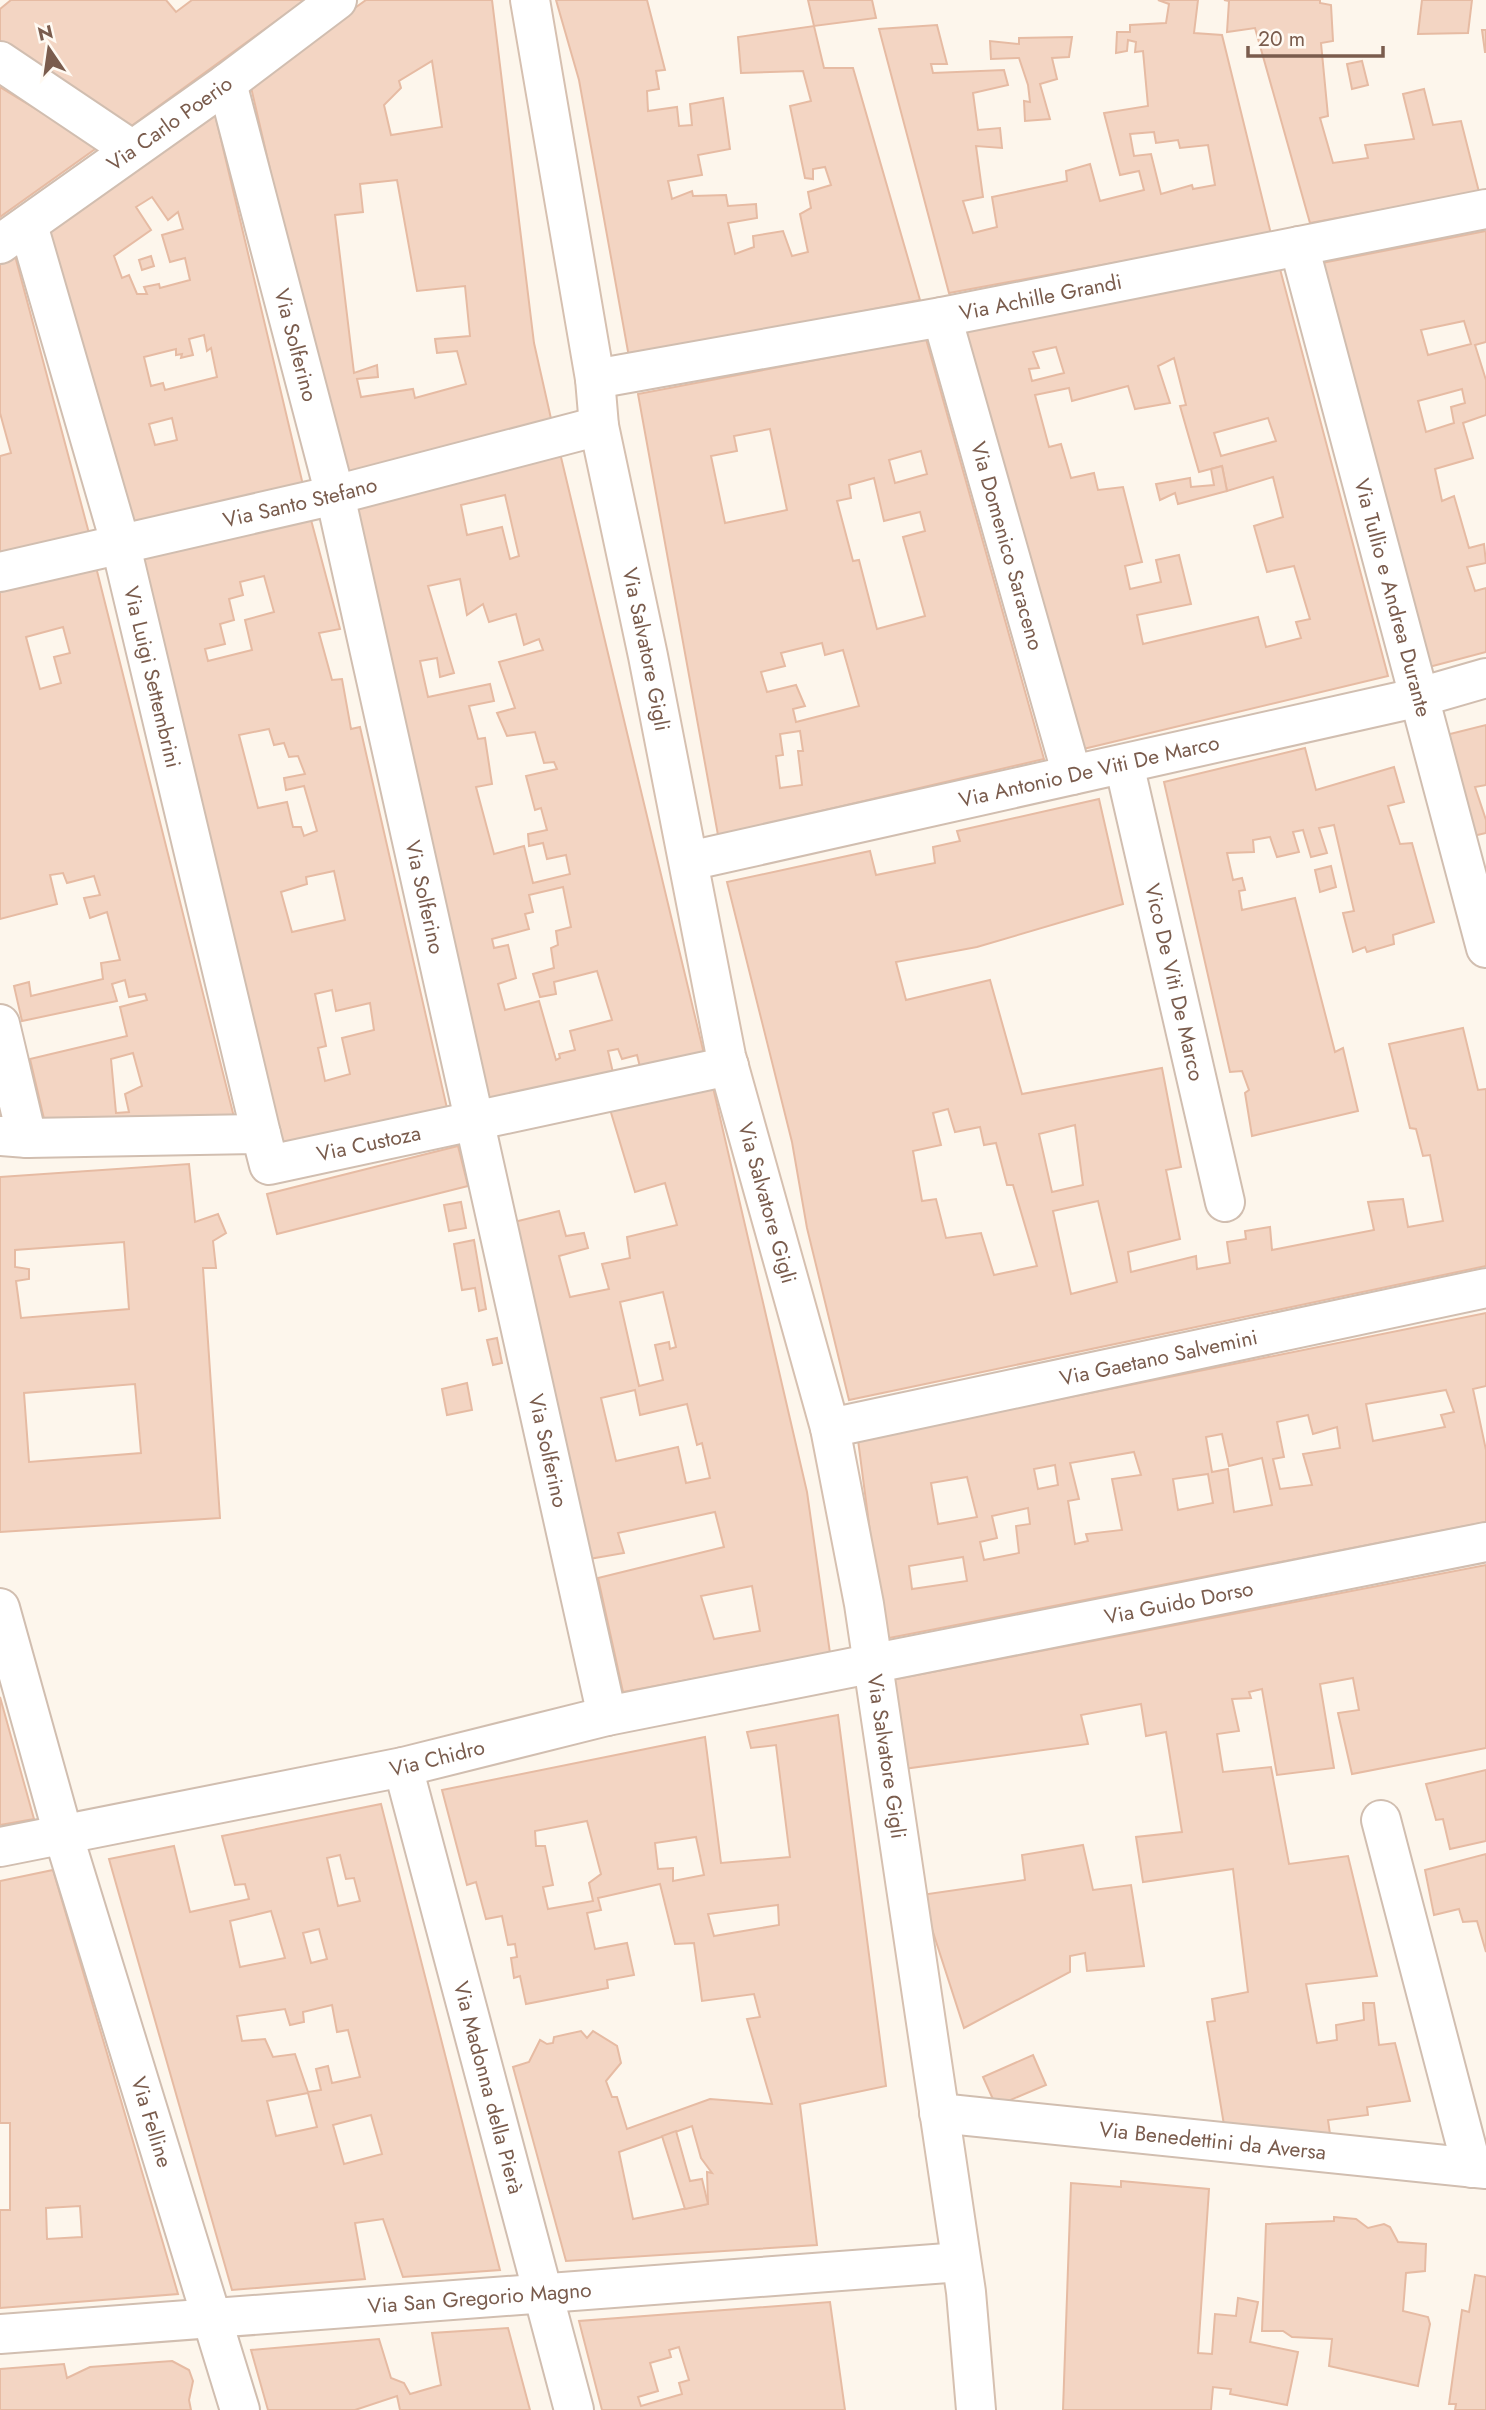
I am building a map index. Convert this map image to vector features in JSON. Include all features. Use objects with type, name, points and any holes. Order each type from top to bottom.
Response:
[{"type":"street","name":"Via Carlo Poerio","points":[[14,234],[227,83],[337,0]]},
{"type":"street","name":"Via Salvatore Gigli","points":[[530,0],[595,379],[599,426],[729,1066],[830,1428],[873,1664],[961,2262],[976,2410]]},
{"type":"street","points":[[0,61],[131,149]]},
{"type":"street","name":"Via Solferino","points":[[227,83],[335,495],[607,1716]]},
{"type":"street","name":"Via Achille Grandi","points":[[595,379],[942,317],[1486,209]]},
{"type":"street","name":"Via Luigi Settembrini","points":[[14,234],[120,542],[261,1134]]},
{"type":"street","name":"Via Tullio e Andrea Durante","points":[[1299,246],[1486,948]]},
{"type":"street","name":"Via Domenico Saraceno","points":[[942,317],[1072,775]]},
{"type":"street","name":"Via Santo Stefano","points":[[0,572],[120,542],[335,495],[599,426]]},
{"type":"street","name":"Via Antonio De Viti De Marco","points":[[689,861],[1420,697],[1486,678]]},
{"type":"street","name":"Vico De Viti De Marco","points":[[1124,764],[1225,1202]]},
{"type":"street","points":[[2,1033],[14,1137],[261,1134]]},
{"type":"street","name":"Via Custoza","points":[[261,1134],[269,1165],[729,1066]]},
{"type":"street","name":"Via Gaetano Salvemini","points":[[830,1428],[1486,1288]]},
{"type":"street","name":"Via Guido Dorso","points":[[873,1664],[1486,1542]]},
{"type":"street","name":"Via Felline","points":[[0,1608],[63,1834],[240,2410]]},
{"type":"street","name":"Via Chidro","points":[[0,1847],[403,1767],[607,1716],[873,1664]]},
{"type":"street","name":"Via Madonna della Pierà","points":[[403,1767],[574,2410]]},
{"type":"street","points":[[1381,1820],[1479,2168]]},
{"type":"street","name":"Via Benedettini da Aversa","points":[[939,2113],[1479,2168]]},
{"type":"street","name":"Via San Gregorio Magno","points":[[0,2334],[961,2262]]},
{"type":"building","points":[[11,0],[166,0],[176,12],[192,0],[305,0],[130,127],[0,43],[0,9]]},
{"type":"building","points":[[366,0],[492,0],[534,343],[552,423],[341,476],[250,83]],"holes":[[[432,61],[442,127],[391,135],[384,105],[401,88],[399,81]],[[397,180],[417,291],[465,286],[470,336],[435,339],[437,353],[457,351],[466,384],[415,398],[413,389],[361,397],[357,379],[378,377],[377,365],[354,373],[335,215],[363,212],[360,184]]]},
{"type":"building","points":[[556,0],[647,0],[665,70],[656,71],[659,89],[647,91],[648,111],[677,107],[679,126],[692,125],[690,104],[723,98],[730,149],[698,155],[702,175],[668,181],[672,199],[692,191],[693,196],[726,195],[728,206],[756,204],[757,218],[728,223],[735,254],[754,247],[753,236],[783,231],[792,256],[808,252],[800,214],[811,208],[808,192],[831,185],[825,167],[813,169],[813,179],[805,178],[790,106],[811,101],[803,71],[741,73],[738,37],[814,26],[824,68],[853,68],[920,300],[629,357],[579,80]]},
{"type":"building","points":[[808,0],[872,0],[876,18],[814,26]]},
{"type":"building","points":[[1158,0],[1198,0],[1194,33],[1222,35],[1271,234],[949,293],[879,29],[937,25],[947,64],[931,64],[933,73],[1004,70],[1008,85],[973,93],[978,130],[1000,128],[1002,148],[976,146],[983,197],[963,201],[973,233],[997,227],[992,197],[1067,181],[1066,171],[1090,164],[1100,201],[1144,190],[1139,171],[1120,175],[1104,113],[1148,106],[1143,51],[1135,52],[1136,42],[1128,40],[1127,51],[1116,53],[1117,32],[1130,32],[1130,25],[1166,23],[1169,4]],"holes":[[[1154,132],[1156,143],[1178,140],[1180,148],[1208,145],[1215,185],[1193,189],[1192,185],[1161,194],[1151,154],[1134,156],[1130,134]]]},
{"type":"building","points":[[1224,0],[1320,0],[1320,3],[1331,5],[1333,41],[1321,43],[1328,116],[1320,118],[1333,163],[1368,158],[1365,145],[1414,139],[1403,94],[1424,89],[1433,125],[1461,121],[1479,192],[1310,223],[1255,28],[1227,32],[1229,1]]},
{"type":"building","points":[[1422,0],[1472,0],[1468,33],[1418,34]]},
{"type":"building","points":[[1482,30],[1486,30],[1486,52],[1485,52]]},
{"type":"building","points":[[1072,37],[1069,57],[1052,58],[1057,79],[1040,84],[1050,119],[1025,121],[1024,101],[1030,102],[1028,85],[1019,58],[991,59],[990,41],[1019,44],[1019,38]]},
{"type":"building","points":[[1362,61],[1368,85],[1352,89],[1347,64]]},
{"type":"building","points":[[0,87],[98,147],[0,217]]},
{"type":"building","points":[[214,110],[303,485],[126,527],[47,227]],"holes":[[[152,197],[168,220],[178,212],[183,229],[162,235],[170,262],[185,258],[190,280],[160,288],[159,284],[144,287],[147,294],[137,294],[129,275],[122,278],[114,256],[151,230],[136,207]],[[204,335],[207,351],[211,348],[217,377],[165,390],[163,383],[151,386],[144,357],[176,349],[176,355],[182,354],[181,358],[193,355],[189,339]],[[172,418],[177,440],[155,445],[149,424]]]},
{"type":"building","points":[[1486,231],[1486,342],[1475,345],[1486,380],[1486,415],[1463,423],[1473,458],[1435,469],[1442,501],[1454,496],[1469,548],[1484,544],[1486,563],[1467,567],[1475,591],[1486,588],[1486,652],[1429,667],[1322,263]],"holes":[[[1464,321],[1471,344],[1428,355],[1421,330]],[[1462,389],[1465,403],[1451,407],[1454,423],[1426,432],[1418,401]]]},
{"type":"building","points":[[14,252],[90,537],[0,558],[0,456],[11,453],[0,413],[0,262]]},
{"type":"building","points":[[151,256],[154,266],[142,270],[139,260]]},
{"type":"building","points":[[1280,269],[1388,676],[1075,751],[960,331]],"holes":[[[1056,347],[1064,373],[1032,381],[1029,369],[1039,368],[1033,352]],[[1174,358],[1186,405],[1180,406],[1199,472],[1222,466],[1227,491],[1273,477],[1283,517],[1254,526],[1267,572],[1294,566],[1310,619],[1296,622],[1301,638],[1266,647],[1258,617],[1143,644],[1137,615],[1191,604],[1179,555],[1156,560],[1161,582],[1130,589],[1125,566],[1142,562],[1123,487],[1098,490],[1094,473],[1071,478],[1061,444],[1049,447],[1035,395],[1069,388],[1072,401],[1128,386],[1135,409],[1170,403],[1158,366]],[[1268,418],[1276,441],[1221,456],[1214,433]]]},
{"type":"building","points":[[926,339],[1044,759],[718,835],[638,394]],"holes":[[[770,429],[787,510],[725,523],[711,456],[737,451],[734,436]],[[921,451],[927,474],[895,483],[889,460]],[[874,478],[884,521],[920,512],[925,531],[903,537],[925,616],[877,629],[859,560],[853,561],[837,501],[851,498],[849,485]],[[822,643],[825,655],[843,650],[859,706],[796,722],[793,709],[805,706],[796,685],[767,692],[761,672],[785,666],[781,653]],[[800,731],[803,751],[798,751],[802,785],[780,788],[776,756],[783,755],[780,734]]]},
{"type":"building","points":[[560,453],[704,1054],[641,1071],[637,1055],[622,1059],[618,1049],[608,1051],[614,1077],[487,1109],[347,503]],"holes":[[[505,495],[519,556],[510,559],[502,527],[467,535],[461,505]],[[460,579],[467,615],[483,604],[489,622],[516,614],[524,645],[539,639],[543,650],[499,662],[515,708],[497,713],[507,736],[535,732],[544,763],[554,762],[557,769],[526,776],[535,810],[541,808],[547,830],[528,834],[529,846],[543,843],[547,859],[566,855],[570,874],[533,883],[524,846],[494,854],[476,787],[492,784],[485,738],[478,739],[469,706],[494,701],[490,684],[428,697],[420,661],[437,658],[440,677],[454,673],[428,586]],[[563,887],[571,927],[556,931],[558,945],[551,948],[554,968],[533,974],[540,997],[556,994],[554,982],[597,971],[612,1020],[570,1031],[575,1050],[559,1054],[560,1058],[556,1060],[539,1001],[505,1010],[498,984],[516,978],[508,945],[494,948],[492,939],[529,929],[525,914],[533,912],[529,895]]]},
{"type":"building","points":[[1222,466],[1227,491],[1178,504],[1175,493],[1160,500],[1156,484],[1190,478],[1191,487],[1214,485],[1211,469]]},
{"type":"building","points":[[310,516],[340,629],[319,633],[332,680],[342,679],[351,729],[360,727],[449,1117],[284,1155],[135,559]],"holes":[[[264,576],[274,612],[245,620],[252,650],[208,661],[205,649],[225,644],[220,624],[234,620],[229,599],[243,595],[240,582]],[[269,729],[274,745],[284,743],[289,757],[298,756],[305,774],[284,778],[286,790],[304,786],[317,831],[304,836],[301,827],[293,827],[287,802],[258,808],[239,735]],[[334,871],[345,920],[292,932],[281,892],[307,884],[306,877]],[[332,990],[336,1011],[370,1003],[374,1030],[342,1038],[350,1074],[325,1081],[318,1048],[326,1046],[315,994]]]},
{"type":"building","points":[[96,567],[236,1125],[48,1136],[30,1059],[127,1036],[120,1007],[147,1000],[145,994],[129,997],[125,980],[112,984],[117,1001],[22,1021],[14,986],[29,982],[31,996],[103,979],[101,963],[120,960],[107,912],[90,918],[84,898],[100,895],[94,876],[67,883],[63,873],[50,875],[57,904],[0,919],[0,589]],"holes":[[[63,627],[70,653],[54,657],[61,683],[40,689],[26,637]],[[133,1053],[142,1086],[125,1094],[129,1112],[116,1113],[111,1059]]]},
{"type":"building","points":[[1486,725],[1486,785],[1475,787],[1486,820],[1486,833],[1473,836],[1446,735]]},
{"type":"building","points":[[1305,748],[1316,790],[1394,767],[1404,802],[1388,806],[1400,844],[1412,843],[1434,922],[1393,935],[1394,944],[1367,952],[1365,947],[1353,952],[1343,913],[1354,911],[1334,825],[1319,828],[1327,853],[1311,857],[1303,830],[1293,832],[1299,852],[1277,857],[1270,837],[1253,840],[1254,852],[1227,853],[1233,880],[1242,878],[1245,890],[1239,891],[1242,910],[1295,898],[1335,1052],[1343,1048],[1358,1111],[1252,1136],[1245,1093],[1249,1090],[1242,1071],[1230,1072],[1164,782]]},
{"type":"building","points":[[1099,799],[1123,904],[977,947],[896,962],[906,1000],[990,980],[1022,1094],[1162,1068],[1181,1167],[1166,1170],[1180,1239],[1128,1252],[1131,1272],[1196,1256],[1197,1269],[1230,1263],[1227,1242],[1246,1239],[1245,1231],[1270,1227],[1272,1250],[1374,1230],[1368,1202],[1403,1199],[1408,1227],[1443,1221],[1430,1155],[1423,1156],[1416,1129],[1410,1128],[1389,1044],[1463,1028],[1478,1090],[1486,1089],[1486,1266],[849,1400],[807,1228],[792,1142],[727,882],[870,851],[876,875],[935,863],[933,847],[960,841],[957,831]],"holes":[[[948,1109],[955,1132],[980,1127],[984,1145],[996,1143],[1007,1185],[1013,1185],[1037,1266],[994,1275],[981,1233],[946,1238],[936,1199],[922,1201],[913,1151],[941,1145],[933,1113]],[[1075,1125],[1083,1185],[1052,1192],[1039,1134]],[[1098,1201],[1117,1282],[1071,1294],[1053,1211]]]},
{"type":"building","points":[[1331,866],[1336,887],[1320,892],[1315,870]]},
{"type":"building","points":[[712,1083],[807,1492],[830,1653],[623,1692],[598,1578],[724,1547],[715,1512],[618,1533],[624,1553],[589,1559],[514,1222],[559,1211],[566,1236],[584,1233],[588,1248],[559,1256],[570,1297],[609,1289],[602,1264],[630,1258],[627,1237],[677,1225],[665,1183],[635,1192],[609,1106]],"holes":[[[663,1292],[676,1347],[670,1349],[669,1342],[655,1345],[663,1380],[639,1386],[620,1302]],[[635,1390],[640,1415],[687,1404],[697,1445],[702,1443],[710,1478],[686,1483],[678,1447],[616,1461],[601,1398]],[[752,1586],[760,1631],[714,1639],[701,1596]]]},
{"type":"building","points":[[458,1146],[468,1186],[277,1234],[267,1194]]},
{"type":"building","points":[[189,1164],[195,1222],[218,1214],[226,1233],[213,1241],[216,1268],[203,1268],[220,1518],[0,1532],[0,1177]],"holes":[[[124,1242],[129,1309],[21,1318],[16,1281],[29,1279],[29,1269],[15,1267],[15,1250]],[[135,1384],[141,1453],[29,1462],[24,1393]]]},
{"type":"building","points":[[461,1202],[466,1228],[449,1231],[444,1205]]},
{"type":"building","points":[[474,1240],[486,1309],[479,1311],[475,1288],[462,1290],[454,1244]]},
{"type":"building","points":[[1486,1313],[1486,1386],[1473,1389],[1486,1450],[1486,1522],[884,1639],[858,1440]],"holes":[[[1446,1390],[1454,1412],[1441,1415],[1445,1427],[1373,1441],[1366,1404]],[[1308,1415],[1313,1434],[1337,1427],[1340,1448],[1303,1454],[1312,1485],[1280,1489],[1273,1459],[1284,1457],[1277,1422]],[[1222,1434],[1229,1466],[1262,1458],[1272,1505],[1234,1512],[1228,1469],[1212,1472],[1206,1437]],[[1134,1452],[1141,1475],[1112,1479],[1122,1530],[1086,1534],[1088,1541],[1075,1544],[1068,1501],[1079,1499],[1070,1463]],[[1055,1465],[1058,1485],[1038,1489],[1034,1469]],[[1208,1474],[1213,1503],[1178,1510],[1173,1479]],[[967,1477],[977,1517],[938,1524],[931,1483]],[[1028,1508],[1030,1524],[1016,1526],[1019,1553],[984,1560],[980,1542],[997,1538],[992,1516]],[[963,1557],[967,1581],[912,1589],[909,1566]]]},
{"type":"building","points":[[497,1338],[502,1363],[493,1365],[487,1340]]},
{"type":"building","points":[[467,1383],[472,1410],[447,1415],[442,1389]]},
{"type":"building","points":[[1486,1565],[1486,1748],[1352,1774],[1338,1713],[1359,1710],[1353,1678],[1320,1684],[1334,1768],[1277,1775],[1262,1689],[1249,1692],[1251,1698],[1232,1699],[1239,1731],[1217,1734],[1223,1772],[1271,1767],[1289,1864],[1348,1856],[1377,1976],[1306,1984],[1317,2043],[1337,2040],[1336,2025],[1364,2020],[1363,2003],[1374,2003],[1379,2045],[1395,2043],[1410,2101],[1367,2107],[1368,2115],[1328,2120],[1331,2141],[1225,2131],[1207,2022],[1215,2021],[1212,1999],[1248,1992],[1233,1869],[1143,1882],[1136,1837],[1182,1832],[1166,1732],[1146,1736],[1141,1704],[1081,1715],[1088,1744],[903,1769],[891,1680]]},
{"type":"building","points":[[0,1697],[34,1819],[0,1825]]},
{"type":"building","points":[[838,1715],[886,2086],[800,2104],[817,2245],[566,2261],[513,2067],[529,2062],[540,2040],[547,2044],[553,2043],[554,2037],[581,2031],[587,2038],[593,2031],[617,2046],[621,2063],[606,2081],[612,2097],[617,2097],[627,2129],[710,2099],[772,2104],[747,2019],[760,2017],[754,1994],[702,2001],[694,1943],[675,1944],[660,1884],[598,1898],[601,1910],[587,1913],[595,1949],[627,1943],[634,1975],[607,1980],[608,1988],[526,2004],[520,1976],[514,1978],[511,1958],[517,1957],[515,1944],[508,1945],[502,1916],[486,1919],[476,1882],[467,1885],[442,1790],[705,1737],[721,1863],[790,1857],[776,1745],[751,1748],[747,1732]],"holes":[[[587,1821],[601,1874],[589,1883],[593,1901],[548,1909],[543,1887],[553,1885],[545,1846],[536,1846],[535,1831]],[[696,1837],[704,1875],[673,1881],[673,1868],[658,1869],[655,1843]],[[778,1905],[779,1925],[714,1936],[708,1914]],[[692,2126],[701,2158],[712,2173],[707,2172],[708,2204],[633,2219],[619,2152]]]},
{"type":"building","points":[[1486,1770],[1486,1841],[1450,1849],[1443,1819],[1436,1820],[1426,1784]]},
{"type":"building","points":[[381,1804],[500,2270],[403,2277],[383,2219],[355,2223],[365,2279],[232,2290],[109,1859],[174,1846],[190,1912],[249,1899],[245,1884],[235,1885],[222,1836]],"holes":[[[340,1855],[346,1879],[354,1878],[360,1901],[338,1906],[327,1858]],[[271,1911],[285,1958],[240,1967],[230,1921]],[[319,1929],[327,1959],[311,1963],[303,1933]],[[332,2005],[337,2032],[348,2030],[360,2077],[332,2083],[328,2066],[316,2069],[321,2090],[308,2092],[295,2054],[273,2057],[265,2039],[242,2041],[237,2016],[285,2009],[290,2025],[304,2022],[303,2012]],[[308,2093],[317,2127],[276,2136],[267,2101]],[[371,2115],[382,2154],[344,2164],[333,2125]]]},
{"type":"building","points":[[1083,1845],[1093,1890],[1131,1885],[1144,1966],[1087,1971],[1085,1953],[1070,1956],[1070,1972],[964,2028],[921,1895],[1025,1880],[1022,1855]]},
{"type":"building","points":[[1486,1854],[1486,1952],[1477,1921],[1463,1922],[1459,1909],[1434,1915],[1425,1870]]},
{"type":"building","points":[[53,1870],[178,2294],[0,2308],[0,2210],[10,2210],[10,2123],[0,2123],[0,1881]],"holes":[[[80,2206],[82,2237],[47,2239],[46,2208]]]},
{"type":"building","points":[[1033,2055],[1046,2085],[996,2106],[983,2077]]},
{"type":"building","points":[[676,2131],[690,2181],[702,2179],[708,2204],[685,2209],[662,2136]]},
{"type":"building","points":[[1121,2181],[1209,2189],[1198,2353],[1212,2354],[1215,2314],[1236,2316],[1238,2298],[1258,2302],[1250,2342],[1298,2352],[1287,2405],[1230,2394],[1231,2389],[1213,2387],[1211,2410],[1063,2410],[1071,2183],[1121,2187]]},
{"type":"building","points":[[1334,2217],[1356,2219],[1368,2228],[1384,2224],[1390,2227],[1398,2242],[1426,2244],[1425,2271],[1406,2273],[1403,2311],[1428,2317],[1430,2324],[1418,2386],[1329,2366],[1332,2339],[1292,2337],[1283,2331],[1262,2331],[1266,2224],[1334,2221]]},
{"type":"building","points":[[1475,2275],[1486,2277],[1486,2410],[1455,2410],[1456,2404],[1449,2404],[1462,2310],[1469,2312]]},
{"type":"building","points":[[830,2302],[845,2410],[602,2410],[579,2321]],"holes":[[[679,2347],[689,2380],[679,2383],[682,2394],[641,2406],[638,2397],[658,2391],[650,2363],[671,2357],[669,2350]]]},
{"type":"building","points":[[508,2328],[530,2410],[400,2410],[397,2396],[355,2410],[268,2410],[251,2350],[379,2339],[391,2378],[404,2383],[410,2394],[441,2385],[432,2333]]},
{"type":"building","points":[[172,2361],[189,2370],[193,2381],[189,2400],[191,2410],[0,2410],[0,2369],[64,2364],[67,2378],[90,2367]]}]
